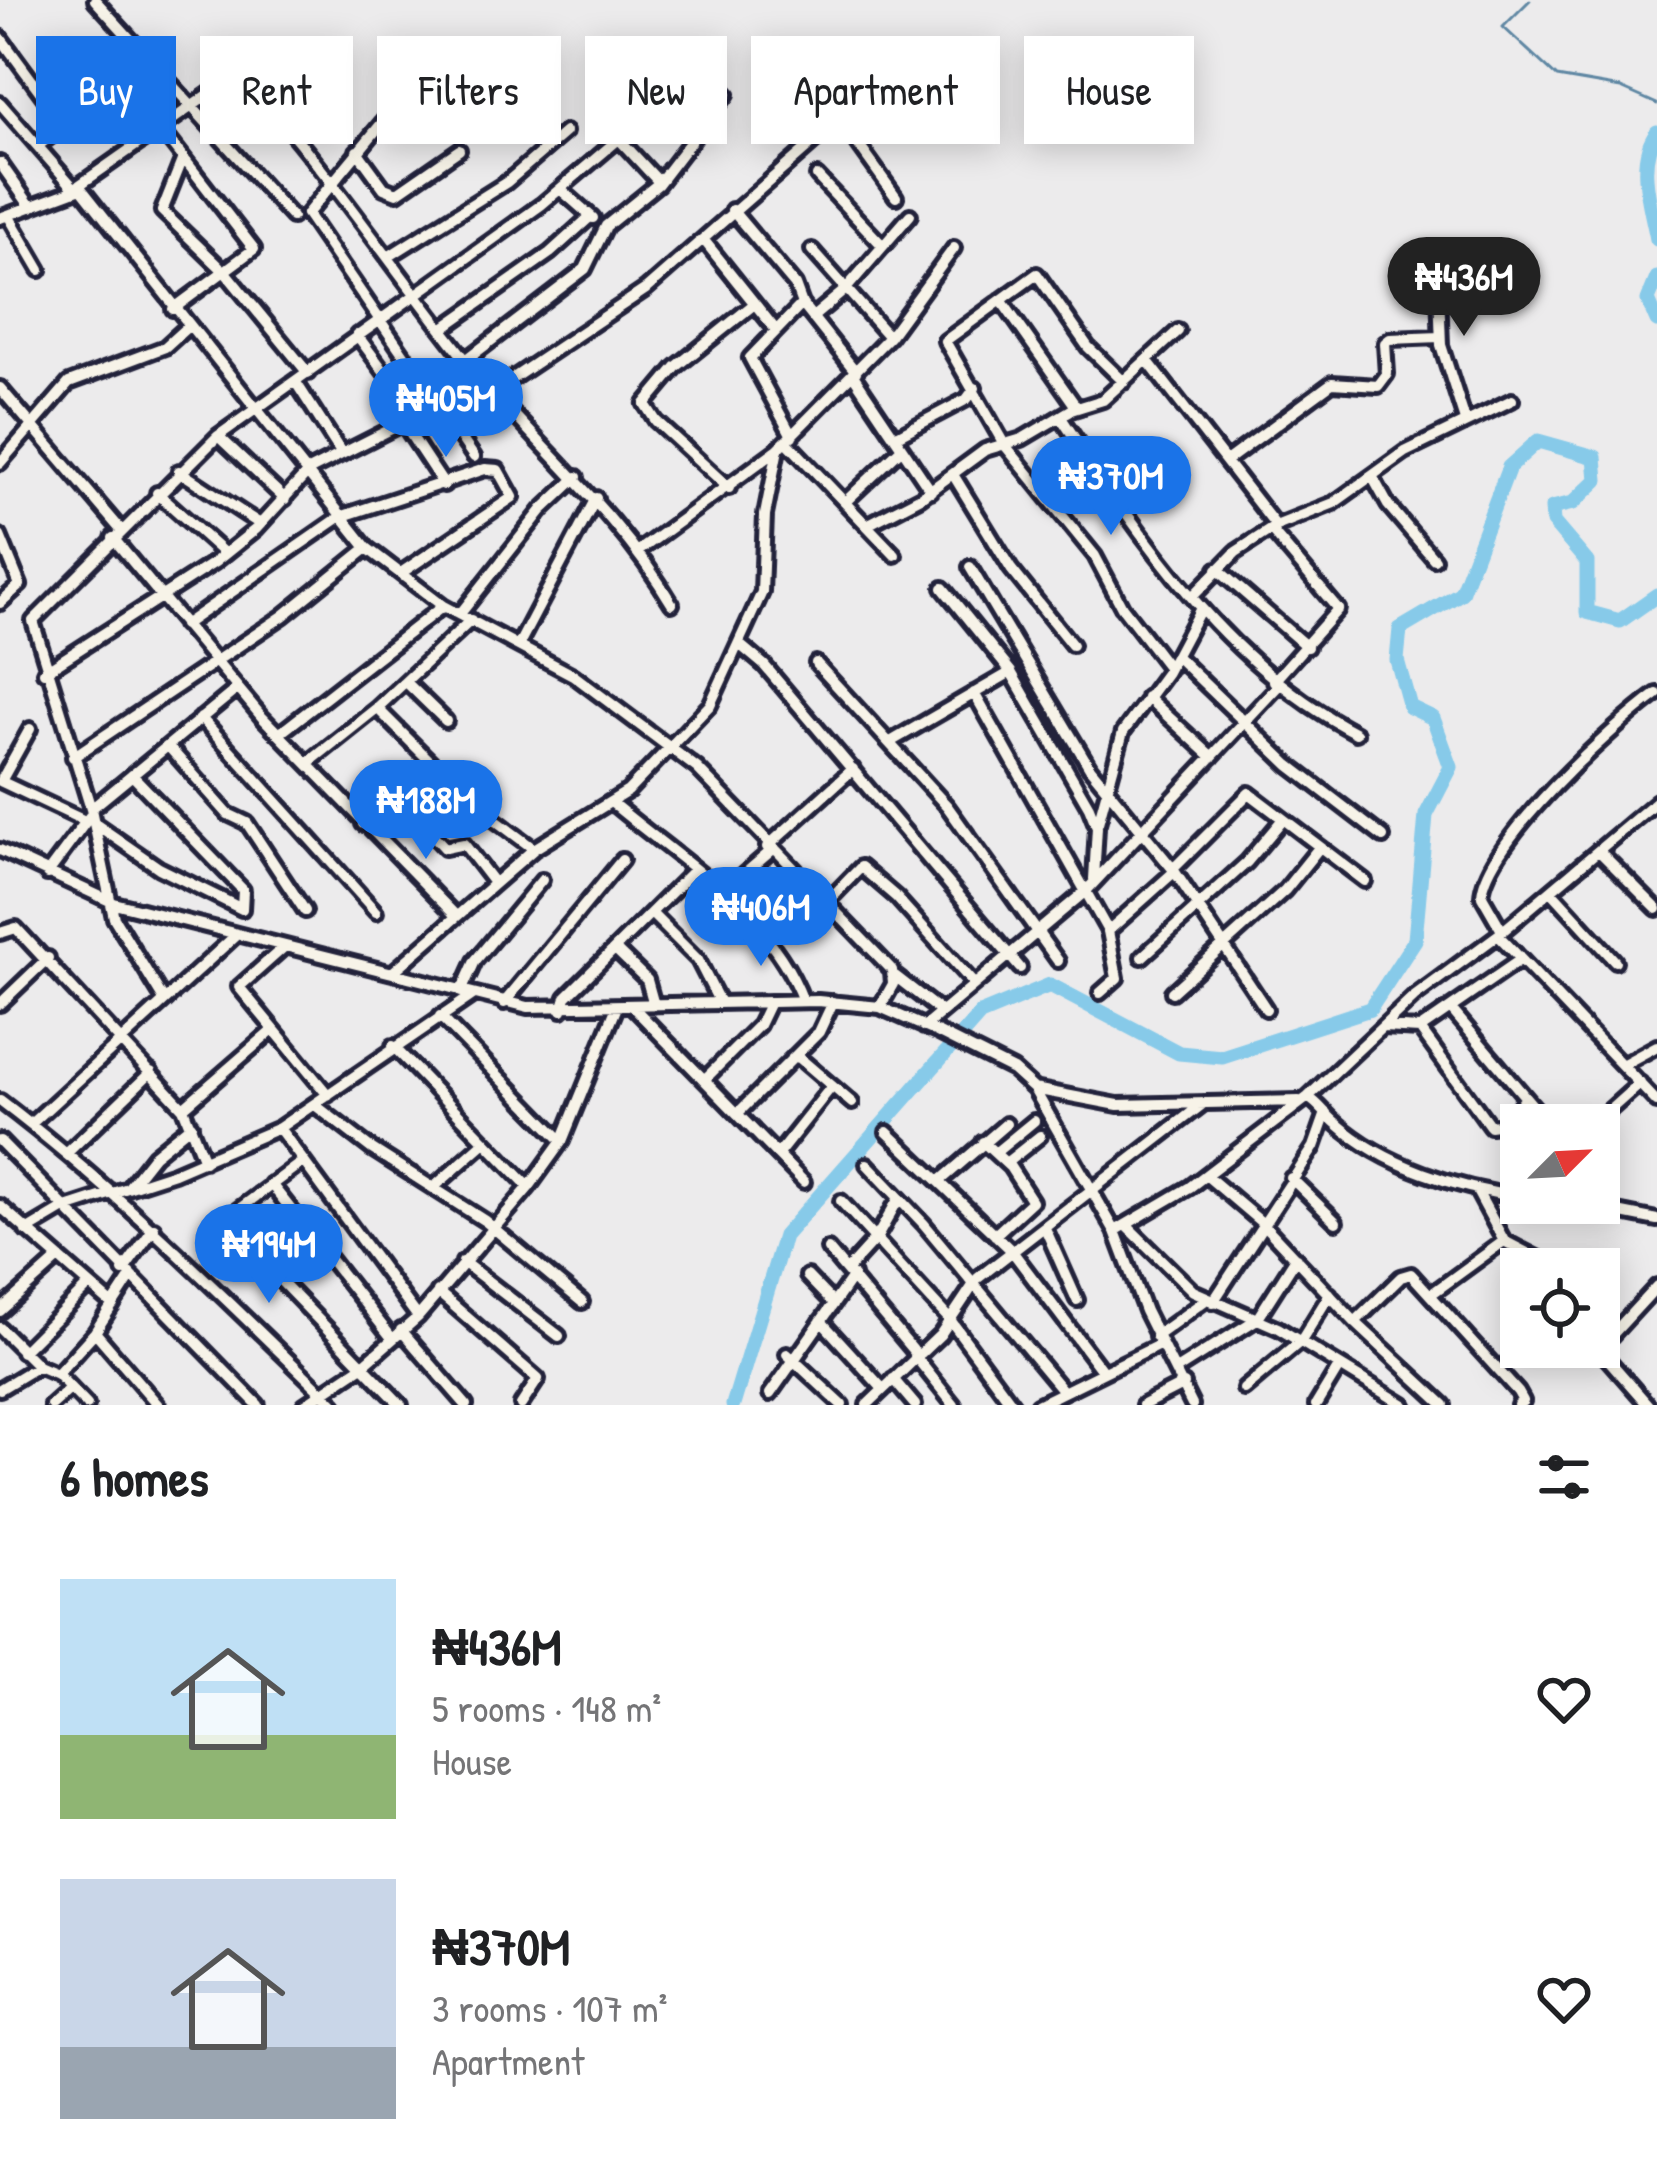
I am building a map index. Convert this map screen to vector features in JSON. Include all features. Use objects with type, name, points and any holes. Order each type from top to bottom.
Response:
[{"type":"street","points":[[95,0],[127,36]]},
{"type":"street","points":[[0,37],[36,86]]},
{"type":"street","points":[[176,118],[235,76],[243,77],[331,179],[466,360],[640,550],[671,604]]},
{"type":"street","points":[[176,92],[292,217]]},
{"type":"street","points":[[0,103],[76,187],[187,327],[310,470],[367,548],[443,606],[573,675],[673,749],[721,790],[769,849],[895,976],[940,1011]]},
{"type":"street","points":[[494,391],[646,290],[732,210],[839,123],[896,197]]},
{"type":"street","points":[[377,127],[307,214],[474,457]]},
{"type":"street","points":[[388,257],[507,182],[565,132]]},
{"type":"street","points":[[40,270],[4,217],[76,187],[138,144]]},
{"type":"street","points":[[172,144],[254,244],[254,251],[173,309]]},
{"type":"street","points":[[164,1000],[118,927],[91,817],[32,621],[218,436],[560,189],[614,144]]},
{"type":"street","points":[[625,144],[659,182]]},
{"type":"street","points":[[466,360],[573,280],[594,259],[606,226],[659,182],[688,144]]},
{"type":"street","points":[[357,151],[384,188],[397,194],[459,151]]},
{"type":"street","points":[[183,158],[162,211],[223,270],[308,373]]},
{"type":"street","points":[[0,163],[31,207]]},
{"type":"street","points":[[817,176],[883,246]]},
{"type":"street","points":[[560,189],[606,226]]},
{"type":"street","points":[[732,210],[795,284],[802,304],[931,491]]},
{"type":"street","points":[[814,316],[845,290],[910,215]]},
{"type":"street","points":[[442,328],[550,253],[591,216]]},
{"type":"street","points":[[703,239],[775,329]]},
{"type":"street","points":[[640,550],[785,442],[889,337],[955,248]]},
{"type":"street","points":[[812,250],[889,337]]},
{"type":"street","points":[[1438,265],[1440,337],[1465,420]]},
{"type":"street","points":[[1124,382],[1088,347],[1037,274],[945,340],[1004,444],[1095,556],[1122,607],[1173,662],[1243,724],[1383,837]]},
{"type":"street","points":[[1001,299],[1077,408]]},
{"type":"street","points":[[802,304],[751,358],[785,442],[895,555]]},
{"type":"street","points":[[729,488],[656,421],[645,404],[676,367],[753,305]]},
{"type":"street","points":[[0,463],[70,383],[165,347],[187,327]]},
{"type":"street","points":[[867,525],[931,491],[985,450],[1103,400],[1178,331]]},
{"type":"street","points":[[357,334],[416,413]]},
{"type":"street","points":[[1229,459],[1332,383],[1378,386],[1387,374],[1384,344],[1390,339],[1440,337]]},
{"type":"street","points":[[924,1027],[1090,886],[1243,724],[1337,609],[1274,528],[1229,459],[1147,360]]},
{"type":"street","points":[[295,381],[341,454]]},
{"type":"street","points":[[0,388],[238,688],[363,824],[456,916]]},
{"type":"street","points":[[846,501],[898,442],[967,399],[975,388]]},
{"type":"street","points":[[44,672],[164,600],[226,554],[310,470],[404,423],[436,399]]},
{"type":"street","points":[[1090,886],[1106,785],[1123,732],[1173,662],[1217,569],[1274,528],[1334,503],[1465,420],[1512,400]]},
{"type":"street","points":[[1062,419],[1121,508],[1197,603],[1277,683],[1356,733]]},
{"type":"street","points":[[404,423],[444,485]]},
{"type":"street","points":[[218,436],[285,499]]},
{"type":"street","points":[[393,972],[534,849],[611,802],[673,749],[710,705],[762,592],[765,515],[785,442]]},
{"type":"street","points":[[184,625],[340,517],[493,469],[514,495],[401,573]]},
{"type":"street","points":[[178,471],[260,524]]},
{"type":"street","points":[[954,476],[1011,568],[1072,646]]},
{"type":"street","points":[[1372,476],[1381,496],[1434,559]]},
{"type":"street","points":[[308,763],[406,682],[465,617],[531,523],[577,477]]},
{"type":"street","points":[[157,493],[226,554]]},
{"type":"street","points":[[519,644],[596,498]]},
{"type":"street","points":[[0,536],[20,585],[0,603]]},
{"type":"street","points":[[73,757],[283,616],[367,548]]},
{"type":"street","points":[[970,567],[1078,750],[1173,870],[1266,1009]]},
{"type":"street","points":[[1217,569],[1307,646]]},
{"type":"street","points":[[943,588],[1011,672],[1097,827]]},
{"type":"street","points":[[279,734],[443,606]]},
{"type":"street","points":[[739,644],[764,665],[1020,968]]},
{"type":"street","points":[[816,663],[892,741],[983,851],[1058,961]]},
{"type":"street","points":[[892,741],[1011,672]]},
{"type":"street","points":[[406,682],[446,721]]},
{"type":"street","points":[[46,874],[132,775],[238,688]]},
{"type":"street","points":[[974,693],[1090,886],[1108,931],[1117,978],[1100,993]]},
{"type":"street","points":[[1656,696],[1551,791],[1489,871],[1482,896],[1520,959],[1657,1102]]},
{"type":"street","points":[[1147,697],[1212,757]]},
{"type":"street","points":[[377,708],[434,769],[534,849]]},
{"type":"street","points":[[201,718],[376,912]]},
{"type":"street","points":[[30,729],[0,781],[91,817],[159,868],[242,909],[244,890],[132,775]]},
{"type":"street","points":[[168,746],[228,814],[247,824],[305,911]]},
{"type":"street","points":[[363,824],[434,769]]},
{"type":"street","points":[[722,893],[853,770]]},
{"type":"street","points":[[1108,931],[1243,796],[1255,794],[1318,849],[1365,881]]},
{"type":"street","points":[[398,797],[445,848],[464,844],[494,883]]},
{"type":"street","points":[[1120,1228],[1207,1175],[1305,1099],[1414,997],[1657,801]]},
{"type":"street","points":[[611,802],[751,919],[783,959],[803,1001]]},
{"type":"street","points":[[1142,957],[1247,862],[1283,820]]},
{"type":"street","points":[[1172,992],[1286,890],[1318,849]]},
{"type":"street","points":[[0,850],[114,903],[504,1003],[562,1010],[718,1001],[880,1007],[980,1053],[1034,1089],[1118,1105],[1305,1099],[1338,1126],[1402,1161],[1477,1191],[1500,1194]]},
{"type":"street","points":[[1599,851],[1657,909]]},
{"type":"street","points":[[0,871],[14,858]]},
{"type":"street","points":[[504,1003],[622,860]]},
{"type":"street","points":[[824,904],[860,867],[896,897],[974,984]]},
{"type":"street","points":[[562,1010],[566,997],[693,871]]},
{"type":"street","points":[[26,1232],[63,1209],[204,1161],[278,1128],[315,1105],[467,993],[475,961],[542,880]]},
{"type":"street","points":[[751,919],[763,916],[802,882]]},
{"type":"street","points":[[1551,891],[1615,961]]},
{"type":"street","points":[[651,913],[698,960],[718,1001]]},
{"type":"street","points":[[0,933],[16,928],[151,1072],[183,1108],[204,1161]]},
{"type":"street","points":[[33,1122],[235,936]]},
{"type":"street","points":[[284,946],[239,984],[328,1095]]},
{"type":"street","points":[[615,949],[647,980],[654,1005]]},
{"type":"street","points":[[0,1004],[48,958]]},
{"type":"street","points":[[1384,1027],[1420,1029],[1520,959]]},
{"type":"street","points":[[880,1007],[895,976]]},
{"type":"street","points":[[706,1078],[759,1025],[770,1002]]},
{"type":"street","points":[[739,1112],[819,1032],[832,1003]]},
{"type":"street","points":[[633,1007],[804,1181]]},
{"type":"street","points":[[1451,1009],[1531,1104]]},
{"type":"street","points":[[304,1405],[361,1367],[418,1317],[529,1187],[562,1141],[616,1010]]},
{"type":"street","points":[[440,1016],[562,1141]]},
{"type":"street","points":[[1420,1029],[1490,1126],[1505,1124],[1526,1098]]},
{"type":"street","points":[[183,1108],[273,1030]]},
{"type":"street","points":[[393,1046],[529,1187]]},
{"type":"street","points":[[1622,1065],[1657,1046]]},
{"type":"street","points":[[796,1055],[853,1103]]},
{"type":"street","points":[[67,1153],[151,1072]]},
{"type":"street","points":[[1616,1104],[1640,1083]]},
{"type":"street","points":[[779,1153],[832,1086]]},
{"type":"street","points":[[1034,1089],[1091,1195],[1120,1228],[1185,1285],[1210,1301],[1301,1340],[1397,1404]]},
{"type":"street","points":[[0,1101],[33,1122],[154,1228],[334,1405]]},
{"type":"street","points":[[868,1405],[951,1321],[974,1284],[1204,1103]]},
{"type":"street","points":[[315,1105],[491,1226],[582,1302]]},
{"type":"street","points":[[1037,1405],[1159,1340],[1210,1301],[1321,1136],[1326,1113]]},
{"type":"street","points":[[995,1153],[1034,1121]]},
{"type":"street","points":[[940,1181],[1006,1124]]},
{"type":"street","points":[[128,1188],[140,1170],[191,1125]]},
{"type":"street","points":[[278,1128],[418,1317]]},
{"type":"street","points":[[887,1132],[1012,1252],[1103,1372]]},
{"type":"street","points":[[1006,1163],[1040,1136]]},
{"type":"street","points":[[0,1141],[258,1405]]},
{"type":"street","points":[[434,1188],[485,1142]]},
{"type":"street","points":[[983,1142],[1006,1163],[1032,1201],[994,1235]]},
{"type":"street","points":[[302,1162],[223,1221],[401,1405]]},
{"type":"street","points":[[866,1164],[1063,1391]]},
{"type":"street","points":[[1207,1175],[1261,1222],[1355,1322],[1444,1405]]},
{"type":"street","points":[[1291,1178],[1336,1222]]},
{"type":"street","points":[[271,1184],[396,1334],[466,1405]]},
{"type":"street","points":[[1477,1191],[1504,1240],[1519,1248]]},
{"type":"street","points":[[770,1394],[790,1357],[821,1321],[899,1198]]},
{"type":"street","points":[[841,1202],[951,1321],[1013,1405]]},
{"type":"street","points":[[0,1206],[112,1305]]},
{"type":"street","points":[[1620,1213],[1657,1220]]},
{"type":"street","points":[[57,1374],[95,1332],[154,1228]]},
{"type":"street","points":[[1045,1228],[1078,1300]]},
{"type":"street","points":[[1120,1228],[1159,1340],[1192,1405]]},
{"type":"street","points":[[1430,1295],[1504,1240]]},
{"type":"street","points":[[828,1249],[954,1405]]},
{"type":"street","points":[[1176,1370],[1257,1319],[1296,1258]]},
{"type":"street","points":[[0,1311],[58,1259]]},
{"type":"street","points":[[463,1262],[559,1336]]},
{"type":"street","points":[[1355,1322],[1405,1274],[1519,1392],[1523,1401],[1519,1405]]},
{"type":"street","points":[[807,1276],[833,1303]]},
{"type":"street","points":[[22,1352],[89,1286]]},
{"type":"street","points":[[1620,1322],[1657,1286]]},
{"type":"street","points":[[437,1292],[538,1379],[521,1405]]},
{"type":"street","points":[[1244,1389],[1301,1340],[1330,1294]]},
{"type":"street","points":[[821,1321],[883,1389]]},
{"type":"street","points":[[0,1328],[87,1405]]},
{"type":"street","points":[[95,1332],[158,1405]]},
{"type":"street","points":[[790,1357],[842,1405]]},
{"type":"street","points":[[0,1390],[38,1366]]},
{"type":"street","points":[[1316,1405],[1339,1367]]},
{"type":"street","points":[[1616,1368],[1648,1405]]},
{"type":"street","points":[[893,1379],[915,1405]]},
{"type":"street","points":[[1143,1405],[1184,1384]]},
{"type":"street","points":[[52,1405],[70,1388]]},
{"type":"waterway","points":[[1530,0],[1503,27],[1557,77],[1621,88],[1657,104]]},
{"type":"waterway","points":[[1657,132],[1650,143],[1646,170],[1657,239]]},
{"type":"waterway","points":[[1657,278],[1648,300],[1657,321]]},
{"type":"waterway","points":[[733,1405],[784,1236],[980,1014],[1050,985],[1179,1053],[1222,1057],[1370,1009],[1415,940],[1426,815],[1451,767],[1433,718],[1410,707],[1397,660],[1400,629],[1461,593],[1509,467],[1538,441],[1595,457],[1597,480],[1573,503],[1552,508],[1553,522],[1587,562],[1587,612],[1620,621],[1657,595]]}]
